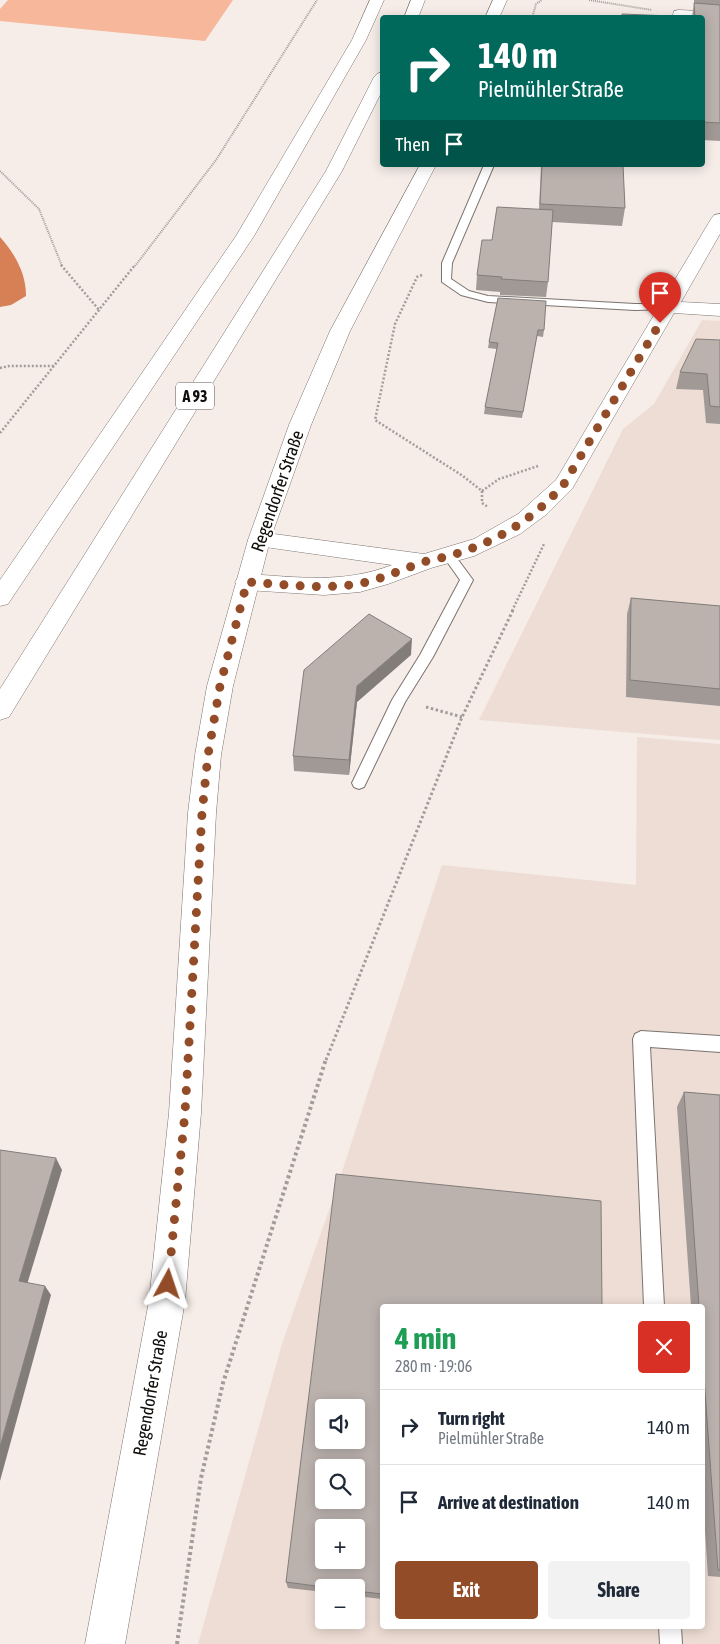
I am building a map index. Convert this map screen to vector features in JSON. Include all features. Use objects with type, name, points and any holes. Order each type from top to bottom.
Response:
[{"type":"main road","name":"A 93","points":[[0,598],[245,236],[359,40],[377,0]]},
{"type":"main road","points":[[412,15],[418,0]]},
{"type":"main road","points":[[493,15],[500,0]]},
{"type":"main road","points":[[705,16],[720,16]]},
{"type":"main road","name":"A 93","points":[[0,710],[334,171],[380,81]]},
{"type":"main road","name":"Regendorfer Straße","points":[[105,1644],[167,1300],[185,1113],[201,832],[207,764],[220,686],[259,540],[300,425],[340,331],[427,167]]},
{"type":"main road","points":[[247,582],[316,586],[351,585],[385,578],[426,562],[449,556],[498,538],[516,528],[554,496],[564,484],[720,219]]},
{"type":"main road","points":[[670,306],[720,310]]},
{"type":"main road","points":[[259,540],[426,562]]},
{"type":"lane","points":[[488,167],[447,263],[446,280],[465,293],[488,298],[635,307],[670,306]]},
{"type":"lane","points":[[359,784],[399,700],[426,657],[467,580],[449,556]]},
{"type":"lane","points":[[654,1304],[641,1039],[720,1044]]},
{"type":"lane","points":[[670,1629],[671,1644]]},
{"type":"path","points":[[0,433],[100,311],[216,160],[317,0]]},
{"type":"path","points":[[533,15],[536,4],[542,0]]},
{"type":"path","points":[[589,0],[673,15]]},
{"type":"path","points":[[0,171],[39,209],[62,267],[100,311]]},
{"type":"path","points":[[447,263],[417,277],[395,324],[375,420],[463,476],[482,491]]},
{"type":"path","points":[[0,368],[9,366],[55,366]]},
{"type":"path","points":[[177,1644],[201,1478],[223,1383],[331,1045],[462,717],[542,550]]},
{"type":"path","points":[[399,700],[462,717]]},
{"type":"shaded area","points":[[8,0],[233,0],[205,41],[0,21],[0,9]]},
{"type":"shaded area","points":[[0,237],[19,264],[24,279],[26,296],[11,305],[0,307]]},
{"type":"shaded area","points":[[702,320],[720,321],[720,740],[479,720],[623,429],[654,404]]},
{"type":"shaded area","points":[[637,737],[720,744],[720,1644],[198,1644],[282,1344],[337,1187],[442,865],[636,885]]},
{"type":"building","points":[[694,3],[720,5],[720,123],[705,122],[705,15],[695,15]]},
{"type":"building","points":[[542,167],[623,167],[625,208],[540,204]]},
{"type":"building","points":[[497,207],[553,210],[548,282],[501,279],[502,277],[477,275],[482,240],[492,240]]},
{"type":"building","points":[[498,298],[546,301],[544,330],[538,330],[523,412],[485,407],[498,343],[489,342]]},
{"type":"building","points":[[696,339],[720,340],[720,407],[710,406],[707,374],[680,372]]},
{"type":"building","points":[[631,598],[720,606],[720,689],[630,680]]},
{"type":"building","points":[[369,614],[412,639],[357,686],[349,760],[293,756],[304,670]]},
{"type":"building","points":[[684,1092],[720,1095],[720,1570],[718,1570],[705,1392],[705,1304],[699,1304]]},
{"type":"building","points":[[0,1150],[56,1158],[19,1281],[45,1286],[0,1447]]},
{"type":"building","points":[[336,1174],[601,1201],[602,1304],[380,1304],[380,1594],[365,1592],[365,1579],[315,1579],[315,1586],[286,1582]]},
{"type":"route","points":[[168,1284],[185,1113],[202,813],[208,755],[220,686],[247,582],[316,586],[351,585],[385,578],[426,562],[449,556],[498,538],[516,528],[550,499],[564,484],[660,323]]}]
